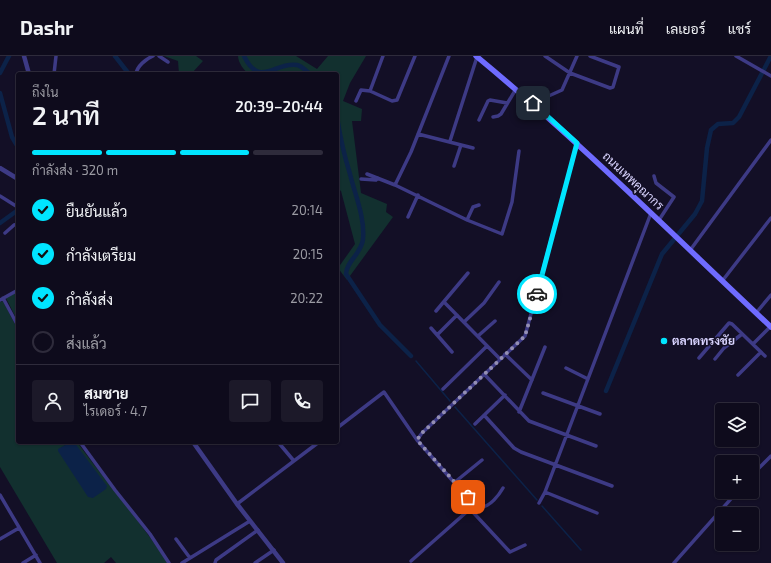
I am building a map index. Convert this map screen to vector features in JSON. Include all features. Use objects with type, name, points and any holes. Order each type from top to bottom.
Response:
[{"type":"main road","name":"ถนนเทพคุณากร","points":[[476,56],[533,103],[577,143],[771,326]]},
{"type":"street","points":[[24,56],[28,72]]},
{"type":"street","points":[[54,72],[56,56]]},
{"type":"street","points":[[136,72],[146,60],[153,56]]},
{"type":"street","points":[[159,56],[168,62]]},
{"type":"street","points":[[370,91],[383,56]]},
{"type":"street","points":[[356,101],[361,90],[370,91],[395,101],[415,56]]},
{"type":"street","points":[[394,185],[404,167],[449,56]]},
{"type":"street","points":[[450,141],[476,56]]},
{"type":"street","points":[[545,56],[570,72],[610,88],[613,87],[615,85],[620,67],[590,56]]},
{"type":"street","points":[[533,103],[562,90],[577,56]]},
{"type":"street","points":[[736,56],[771,76]]},
{"type":"street","points":[[493,117],[498,116],[516,89]]},
{"type":"street","points":[[479,120],[488,101],[507,103]]},
{"type":"street","points":[[418,134],[473,148]]},
{"type":"street","points":[[690,249],[771,140]]},
{"type":"street","points":[[417,440],[422,433],[522,339],[527,332],[577,143]]},
{"type":"street","points":[[454,166],[461,145]]},
{"type":"street","points":[[367,174],[418,195],[467,220],[500,234],[503,233],[512,202],[519,151]]},
{"type":"street","points":[[0,168],[16,178]]},
{"type":"street","points":[[654,176],[656,183],[674,197],[659,220]]},
{"type":"street","points":[[361,179],[376,180],[378,178]]},
{"type":"street","points":[[408,217],[418,195]]},
{"type":"street","points":[[0,196],[16,206]]},
{"type":"street","points":[[467,220],[473,207],[479,206]]},
{"type":"street","points":[[539,503],[556,464],[651,213]]},
{"type":"street","points":[[723,280],[771,218]]},
{"type":"street","points":[[5,233],[16,224]]},
{"type":"street","points":[[436,311],[468,273]]},
{"type":"street","points":[[464,322],[484,303],[498,282]]},
{"type":"street","points":[[16,291],[2,299],[16,323]]},
{"type":"street","points":[[756,312],[771,296]]},
{"type":"street","points":[[444,302],[500,359]]},
{"type":"street","points":[[437,335],[457,315]]},
{"type":"street","points":[[478,336],[495,321]]},
{"type":"street","points":[[699,358],[728,324],[732,324],[765,356]]},
{"type":"street","points":[[753,344],[771,326]]},
{"type":"street","points":[[431,328],[452,352]]},
{"type":"street","points":[[715,359],[724,348],[742,334]]},
{"type":"street","points":[[443,389],[487,346]]},
{"type":"street","points":[[519,412],[545,347]]},
{"type":"street","points":[[738,375],[762,352]]},
{"type":"street","points":[[505,354],[532,380]]},
{"type":"street","points":[[566,368],[588,379]]},
{"type":"street","points":[[484,374],[505,395],[519,412],[533,424],[567,434],[596,446]]},
{"type":"street","points":[[339,426],[384,392],[417,440],[472,503],[479,507],[485,506],[499,496],[503,488]]},
{"type":"street","points":[[544,393],[600,414]]},
{"type":"street","points":[[475,424],[505,395]]},
{"type":"street","points":[[484,415],[514,448],[520,452],[556,464],[612,486]]},
{"type":"street","points":[[81,444],[150,534],[169,563]]},
{"type":"street","points":[[194,444],[237,504],[283,563]]},
{"type":"street","points":[[280,444],[294,461]]},
{"type":"street","points":[[237,504],[316,444]]},
{"type":"street","points":[[759,468],[771,456]]},
{"type":"street","points":[[455,482],[482,460]]},
{"type":"street","points":[[545,492],[597,513]]},
{"type":"street","points":[[1,497],[40,563]]},
{"type":"street","points":[[674,563],[731,499]]},
{"type":"street","points":[[411,561],[470,509],[472,503]]},
{"type":"street","points":[[470,509],[510,552],[525,545]]},
{"type":"street","points":[[182,563],[250,520]]},
{"type":"street","points":[[0,539],[19,528]]},
{"type":"street","points":[[215,563],[216,560],[258,530]]},
{"type":"street","points":[[176,539],[190,558]]},
{"type":"street","points":[[256,563],[274,550]]},
{"type":"street","points":[[23,563],[36,555]]},
{"type":"green space","points":[[164,56],[196,56],[203,61],[193,72],[179,72],[178,61]]},
{"type":"green space","points":[[238,56],[296,56],[317,69],[328,56],[366,56],[350,83],[343,101],[362,109],[361,121],[352,121],[361,193],[387,204],[386,212],[393,217],[347,280],[339,269],[339,267],[355,244],[341,191],[339,190],[339,72],[246,72],[239,61]]},
{"type":"green space","points":[[16,292],[16,318],[6,298]]},
{"type":"green space","points":[[3,301],[16,326],[16,444],[68,444],[59,449],[72,444],[79,444],[168,563],[116,563],[111,557],[104,563],[57,563],[0,467],[0,302]]},
{"type":"water","points":[[67,444],[76,444],[107,486],[106,489],[93,498],[88,497],[58,449]]},
{"type":"waterway","points":[[0,73],[9,56]]},
{"type":"waterway","points":[[115,56],[127,72]]},
{"type":"waterway","points":[[244,56],[250,66],[256,71],[262,72]]},
{"type":"waterway","points":[[606,391],[662,254],[695,214],[702,201],[707,148],[711,130],[718,124],[733,123],[739,117],[771,56]]},
{"type":"waterway","points":[[262,72],[289,65],[297,65],[308,72]]},
{"type":"waterway","points":[[0,93],[12,137],[16,144]]},
{"type":"waterway","points":[[339,128],[344,153],[363,223],[362,244],[349,265],[346,274],[380,325],[411,356]]},
{"type":"waterway","points":[[0,223],[16,211]]},
{"type":"waterway","points":[[416,361],[450,401]]},
{"type":"waterway","points":[[455,407],[537,500]]},
{"type":"waterway","points":[[542,506],[581,550]]},
{"type":"way so far","points":[[468,497],[417,440],[422,433],[525,336],[537,294]]},
{"type":"place","name":"ตลาดทรงชัย","points":[[664,341]]},
{"type":"route","points":[[533,103],[577,143],[537,294]]}]
